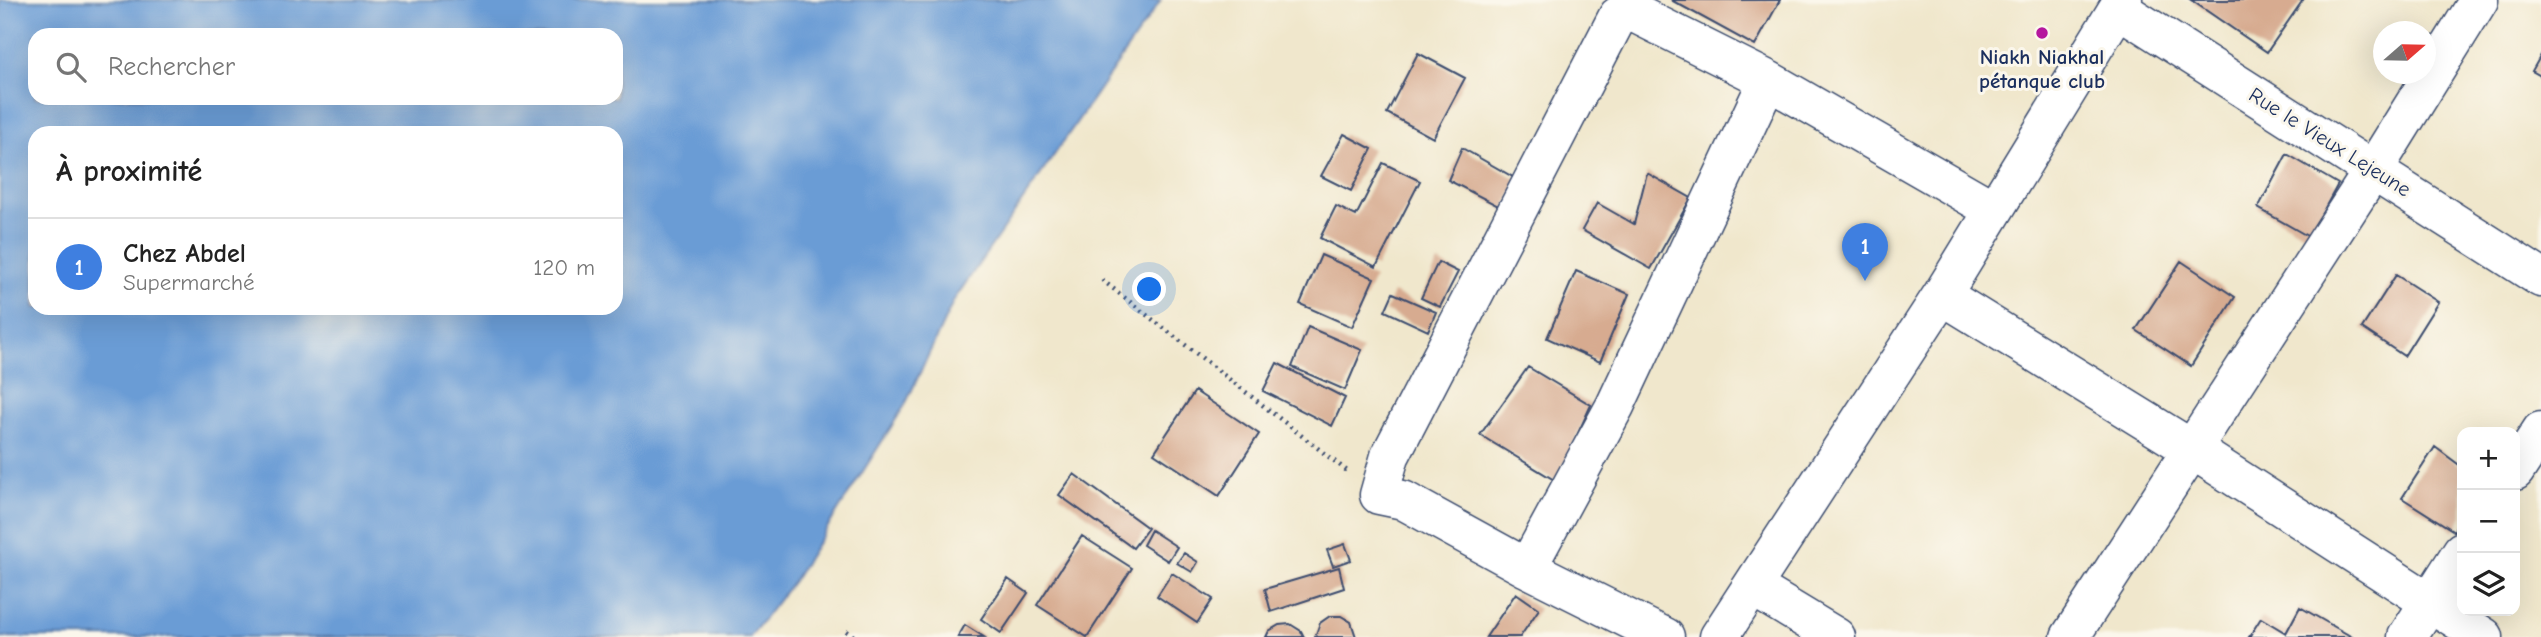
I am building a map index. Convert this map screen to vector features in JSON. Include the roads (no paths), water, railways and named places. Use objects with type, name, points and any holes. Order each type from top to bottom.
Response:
[{"type":"street","points":[[2070,637],[2374,169],[2479,0]]},
{"type":"street","points":[[1719,637],[1942,295],[2121,4]]},
{"type":"street","name":"Rue le Vieux Lejeune","points":[[2121,4],[2541,278]]},
{"type":"street","points":[[1665,637],[1527,568],[1403,500],[1379,495],[1390,456],[1618,16],[1632,12],[1768,80],[1994,210]]},
{"type":"street","points":[[1527,568],[1615,406],[1768,80]]},
{"type":"street","points":[[1942,295],[2193,450],[2484,637]]},
{"type":"street","points":[[2520,463],[2541,430]]},
{"type":"street","points":[[2407,637],[2461,553]]},
{"type":"street","points":[[1753,587],[1836,637]]},
{"type":"water","points":[[0,0],[1161,0],[954,300],[905,405],[796,577],[750,637],[0,637]]},
{"type":"place","name":"Niakh Niakhal pétanque club","points":[[2042,33]]},
{"type":"place","name":"Chez Abdel","points":[[1865,281]]}]
